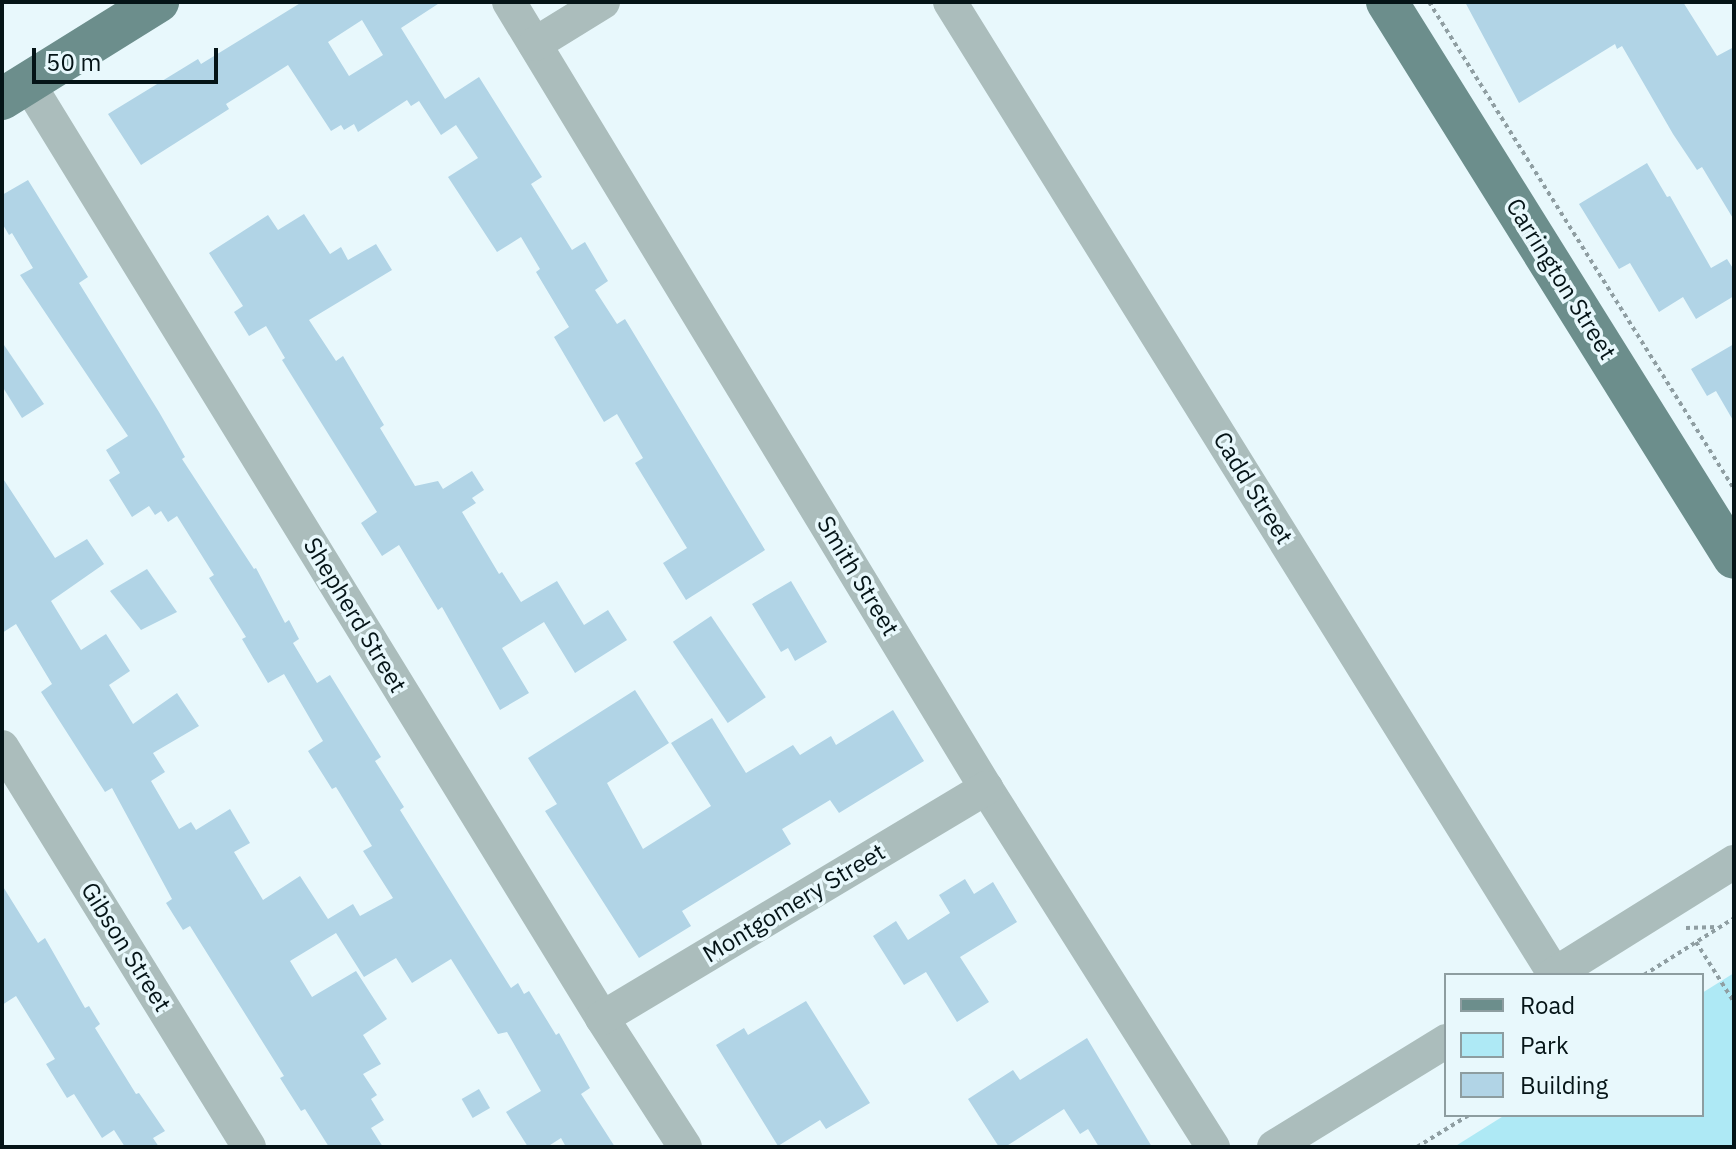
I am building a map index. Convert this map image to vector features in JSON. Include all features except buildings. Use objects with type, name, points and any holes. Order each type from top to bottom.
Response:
[{"type":"main road","points":[[15,91],[158,2]]},
{"type":"main road","name":"Carrington Street","points":[[1387,2],[1734,558],[1734,572]]},
{"type":"street","name":"Smith Street","points":[[509,2],[986,788],[1213,1147]]},
{"type":"street","points":[[535,44],[603,2]]},
{"type":"street","name":"Cadd Street","points":[[950,2],[1553,973]]},
{"type":"street","name":"Shepherd Street","points":[[15,91],[685,1147]]},
{"type":"street","name":"Gibson Street","points":[[2,747],[249,1147]]},
{"type":"street","name":"Montgomery Street","points":[[602,1018],[986,788]]},
{"type":"street","points":[[1557,973],[1734,862]]},
{"type":"street","points":[[1601,973],[1682,936],[1734,887]]},
{"type":"street","points":[[1274,1147],[1444,1042]]},
{"type":"street","points":[[1309,1147],[1444,1065]]},
{"type":"path","points":[[1429,2],[1734,489]]},
{"type":"path","points":[[1646,973],[1682,936],[1720,927],[1734,918]]},
{"type":"path","points":[[1682,936],[1720,927]]},
{"type":"path","points":[[1682,936],[1734,1002]]},
{"type":"path","points":[[1417,1147],[1466,1117]]},
{"type":"green space","points":[[1734,973],[1734,1147],[1454,1147],[1502,1117],[1704,1117],[1704,992]]}]
